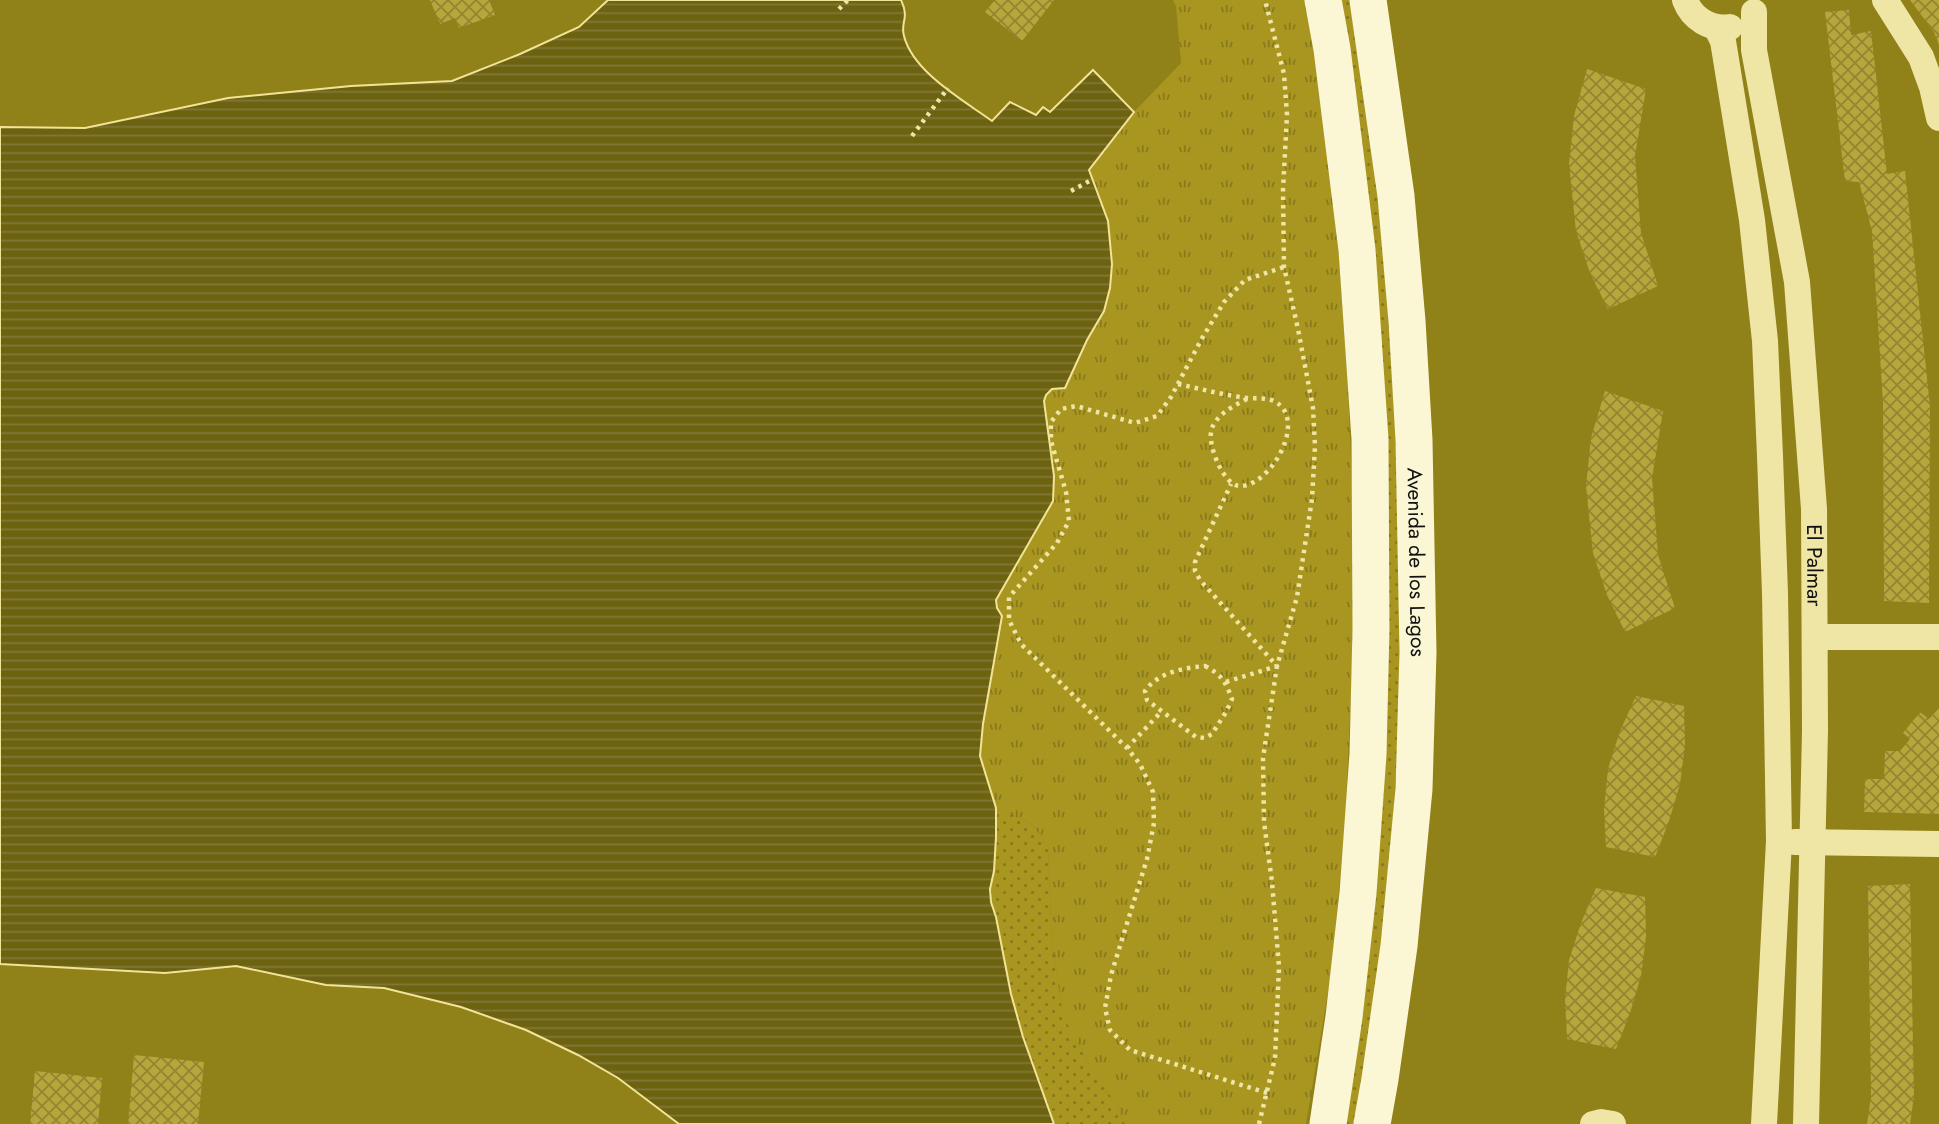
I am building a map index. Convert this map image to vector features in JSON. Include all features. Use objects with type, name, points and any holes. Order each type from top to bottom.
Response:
[{"type":"street","points":[[1323,0],[1332,49],[1357,250],[1370,439],[1371,629],[1368,754],[1357,893],[1344,1017],[1328,1124]]},
{"type":"street","name":"Avenida de los Lagos","points":[[1368,0],[1396,196],[1407,321],[1414,440],[1418,652],[1414,789],[1386,1040],[1372,1124]]},
{"type":"street","points":[[1685,0],[1694,15],[1704,23],[1716,27]]},
{"type":"street","points":[[1885,0],[1921,57],[1939,118]]},
{"type":"street","name":"El Palmar","points":[[1716,27],[1737,25],[1746,20],[1756,6]]},
{"type":"street","name":"El Palmar","points":[[1756,6],[1754,50],[1797,282],[1814,509],[1812,925],[1806,1124]]},
{"type":"street","name":"El Palmar","points":[[1716,27],[1723,41],[1752,220],[1765,341],[1775,593],[1779,841],[1764,1124]]},
{"type":"street","points":[[1765,341],[1801,333]]},
{"type":"street","points":[[1815,637],[1939,636]]},
{"type":"street","points":[[1779,841],[1939,844]]},
{"type":"street","points":[[1774,924],[1812,925]]},
{"type":"street","points":[[1593,1124],[1613,1124]]},
{"type":"path","points":[[839,9],[848,0]]},
{"type":"path","points":[[1259,1124],[1275,1058],[1279,967],[1264,822],[1263,758],[1277,666],[1297,597],[1312,499],[1315,446],[1313,408],[1284,267],[1283,190],[1287,115],[1284,74],[1265,0]]},
{"type":"path","points":[[912,136],[948,88]]},
{"type":"path","points":[[1071,191],[1093,179]]},
{"type":"path","points":[[1267,1093],[1130,1050],[1110,1030],[1105,1008],[1111,975],[1147,859],[1154,823],[1153,792],[1140,764],[1127,748],[1021,644],[1009,620],[1009,597],[1057,543],[1069,521],[1066,492],[1051,441],[1051,422],[1061,409],[1076,406],[1135,423],[1157,416],[1224,302],[1245,280],[1284,267]]},
{"type":"path","points":[[1178,384],[1249,398],[1266,398],[1283,408],[1288,437],[1282,452],[1265,474],[1241,486],[1231,484],[1223,473],[1212,447],[1210,431],[1216,420],[1232,406],[1249,398]]},
{"type":"path","points":[[1231,484],[1195,562],[1195,572],[1277,666]]},
{"type":"path","points":[[1205,666],[1218,673],[1226,682],[1232,699],[1212,734],[1205,738],[1196,737],[1161,712],[1147,700],[1145,691],[1152,681],[1184,668],[1205,666]]},
{"type":"path","points":[[1226,682],[1277,666]]},
{"type":"path","points":[[1127,748],[1161,712]]},
{"type":"green space","points":[[1173,0],[1308,0],[1314,35],[1339,256],[1356,578],[1345,828],[1331,974],[1306,1124],[1125,1124],[1119,1109],[1089,1064],[1063,1016],[1052,943],[1048,846],[1032,824],[996,808],[980,756],[996,600],[1030,541],[1054,476],[1044,401],[1050,391],[1061,387],[1104,311],[1108,221],[1089,170],[1134,112],[1181,63],[1176,6]]},
{"type":"green space","points":[[1340,0],[1355,0],[1379,166],[1402,449],[1399,716],[1393,825],[1379,972],[1358,1124],[1342,1124],[1376,821]]},
{"type":"green space","points":[[996,808],[1032,824],[1048,846],[1052,943],[1063,1015],[1089,1064],[1119,1109],[1125,1124],[1054,1124],[1023,1037],[991,902]]},
{"type":"shaded area","points":[[608,0],[901,0],[905,12],[904,36],[917,62],[940,84],[992,121],[1010,102],[1036,115],[1043,107],[1050,112],[1093,70],[1134,112],[1089,170],[1108,221],[1112,264],[1110,288],[1104,311],[1065,388],[1052,389],[1044,401],[1054,476],[1053,501],[996,600],[1002,616],[980,756],[996,808],[991,902],[1023,1037],[1054,1124],[679,1124],[618,1078],[526,1030],[461,1007],[384,988],[326,985],[236,966],[165,973],[0,964],[0,127],[85,128],[228,98],[351,86],[452,81],[579,27]]},
{"type":"building","points":[[430,0],[489,0],[495,15],[459,28],[455,18],[440,24]]},
{"type":"building","points":[[995,0],[1054,0],[1022,41],[985,12]]},
{"type":"building","points":[[1910,0],[1939,0],[1939,45],[1934,32]]},
{"type":"building","points":[[1849,10],[1851,35],[1871,31],[1887,174],[1905,171],[1930,406],[1929,603],[1884,601],[1883,403],[1872,231],[1859,182],[1845,181],[1825,12]]},
{"type":"building","points":[[1587,69],[1646,89],[1635,156],[1641,233],[1658,286],[1608,309],[1590,273],[1576,231],[1569,164],[1574,116]]},
{"type":"building","points":[[1605,391],[1663,411],[1652,478],[1658,555],[1675,608],[1625,632],[1607,595],[1593,553],[1586,486],[1591,438]]},
{"type":"building","points":[[1636,696],[1684,706],[1685,745],[1680,784],[1655,857],[1606,847],[1604,809],[1608,769],[1620,731]]},
{"type":"building","points":[[1939,708],[1939,814],[1864,812],[1865,779],[1884,779],[1885,751],[1900,751],[1910,739],[1903,733],[1920,712],[1929,719]]},
{"type":"building","points":[[1910,884],[1914,1096],[1910,1124],[1867,1124],[1871,1096],[1868,886]]},
{"type":"building","points":[[1596,888],[1645,897],[1646,936],[1641,976],[1616,1049],[1567,1039],[1565,1000],[1569,960]]},
{"type":"building","points":[[134,1055],[204,1062],[198,1124],[128,1124]]},
{"type":"building","points":[[35,1071],[102,1078],[98,1124],[30,1124]]}]
